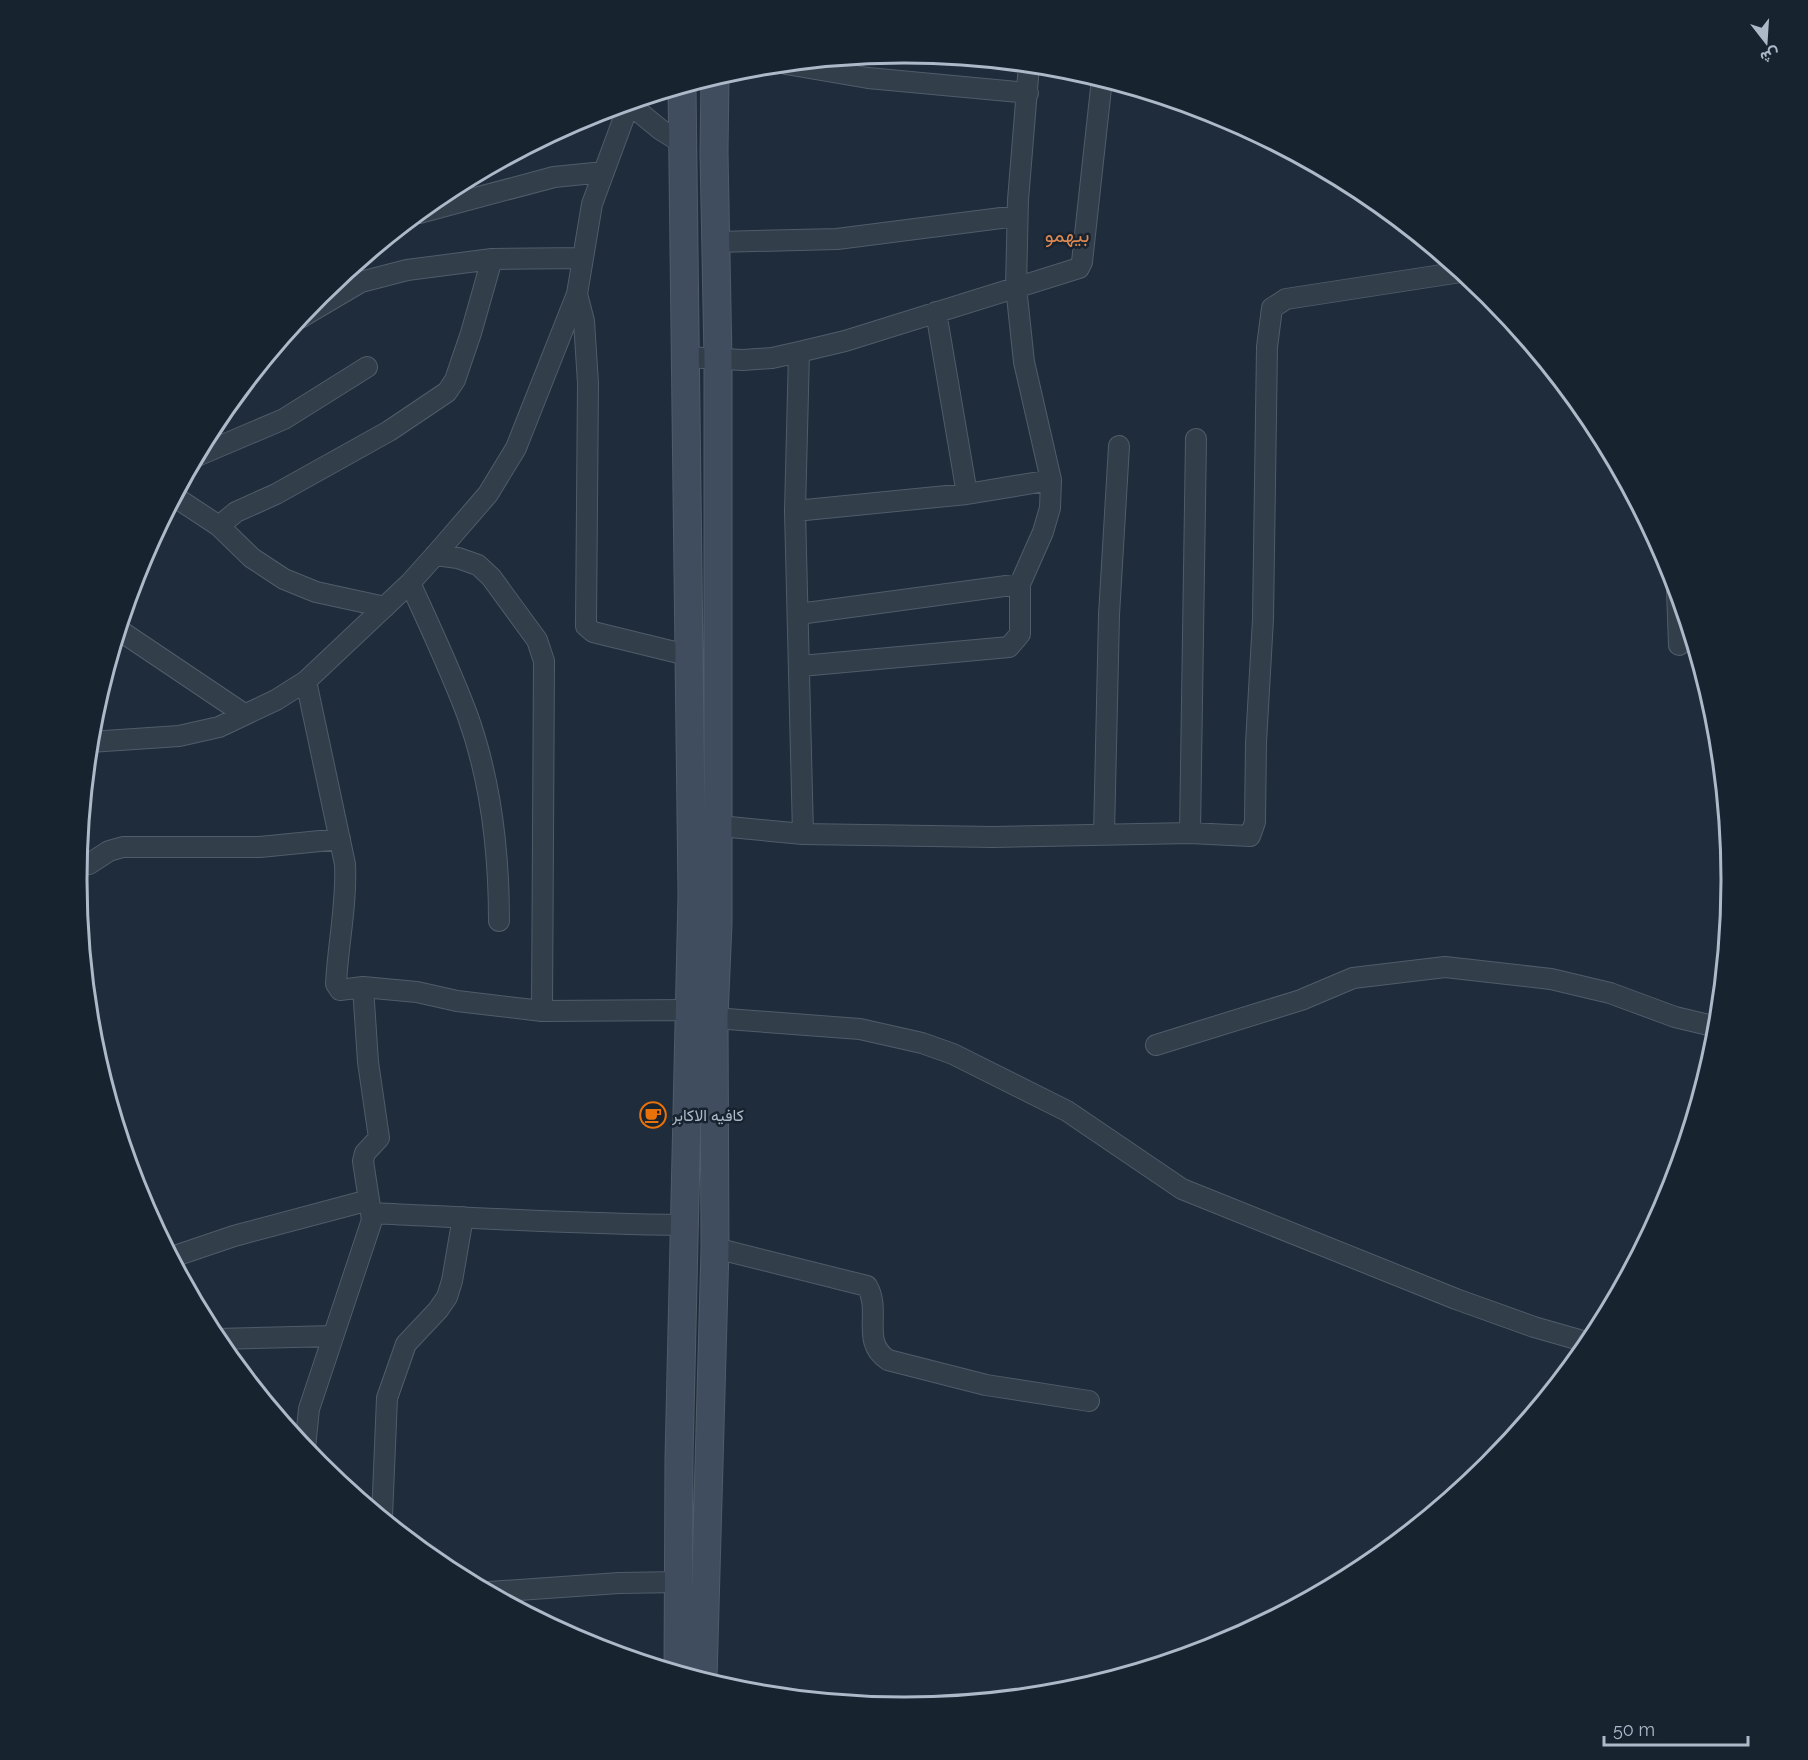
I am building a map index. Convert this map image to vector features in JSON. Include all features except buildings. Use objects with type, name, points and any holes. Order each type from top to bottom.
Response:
[{"type":"main road","points":[[704,1672],[715,1248],[714,1018],[718,924],[718,359],[715,86]]},
{"type":"main road","points":[[678,1665],[683,1225],[692,895],[691,656],[684,357],[686,244],[682,94]]},
{"type":"street","points":[[813,69],[868,78],[1028,93]]},
{"type":"street","points":[[801,666],[1009,647],[1020,634],[1020,584],[1043,532],[1050,508],[1051,480],[1024,362],[1016,287],[1017,216],[1029,73]]},
{"type":"street","points":[[684,357],[772,358],[799,352],[1074,269],[1081,264],[1101,88]]},
{"type":"street","points":[[634,109],[682,143]]},
{"type":"street","points":[[99,741],[179,736],[219,727],[276,700],[306,681],[410,583],[435,555],[502,473],[516,448],[578,294],[581,258],[592,204],[625,112]]},
{"type":"street","points":[[442,207],[554,177],[604,172]]},
{"type":"street","points":[[717,242],[837,239],[1017,216]]},
{"type":"street","points":[[325,303],[361,282],[407,270],[492,259],[581,258]]},
{"type":"street","points":[[219,526],[236,512],[276,494],[389,431],[447,392],[455,380],[462,361],[492,259]]},
{"type":"street","points":[[718,826],[803,834],[993,837],[1190,833],[1250,836],[1256,822],[1256,743],[1263,619],[1267,347],[1272,308],[1287,299],[1451,274]]},
{"type":"street","points":[[578,294],[584,321],[588,383],[586,626],[593,632],[691,656]]},
{"type":"street","points":[[936,312],[968,494]]},
{"type":"street","points":[[799,352],[795,511],[801,666],[803,834]]},
{"type":"street","points":[[209,451],[284,419],[367,367]]},
{"type":"street","points":[[1190,833],[1196,439]]},
{"type":"street","points":[[1104,834],[1108,615],[1119,446]]},
{"type":"street","points":[[795,511],[968,494],[1051,480]]},
{"type":"street","points":[[181,500],[219,526],[252,558],[284,579],[316,592],[385,607]]},
{"type":"street","points":[[435,555],[458,558],[478,565],[491,577],[537,640],[544,661],[546,692],[542,1011]]},
{"type":"street","points":[[410,583],[467,715],[481,764],[491,806],[499,887],[498,921]]},
{"type":"street","points":[[799,614],[1020,584]]},
{"type":"street","points":[[1678,617],[1679,645]]},
{"type":"street","points":[[125,634],[244,714]]},
{"type":"street","points":[[306,681],[340,838],[346,888],[338,940],[336,984],[340,990],[363,987],[417,992],[457,1001],[542,1011],[688,1010],[714,1018],[860,1029],[913,1041],[953,1054],[1067,1111],[1182,1189],[1476,1307],[1579,1340]]},
{"type":"street","points":[[88,864],[109,851],[123,847],[260,847],[340,838]]},
{"type":"street","points":[[1156,1045],[1301,1000],[1353,978],[1445,967],[1551,979],[1610,993],[1675,1017],[1707,1025]]},
{"type":"street","points":[[306,1436],[308,1415],[370,1229],[370,1207],[363,1161],[365,1153],[379,1138],[368,1062],[363,987]]},
{"type":"street","points":[[178,1255],[234,1236],[370,1207],[549,1223],[683,1225]]},
{"type":"street","points":[[382,1508],[387,1398],[406,1344],[447,1297],[463,1217]]},
{"type":"street","points":[[715,1248],[867,1286],[873,1300],[872,1338],[878,1353],[888,1360],[986,1385],[1089,1401]]},
{"type":"street","points":[[228,1339],[333,1336]]},
{"type":"street","points":[[501,1591],[618,1583],[680,1582]]},
{"type":"place","name":"كافيه الاكابر","points":[[653,1115]]},
{"type":"district","name":"بيهمو","points":[[1067,235]]}]
